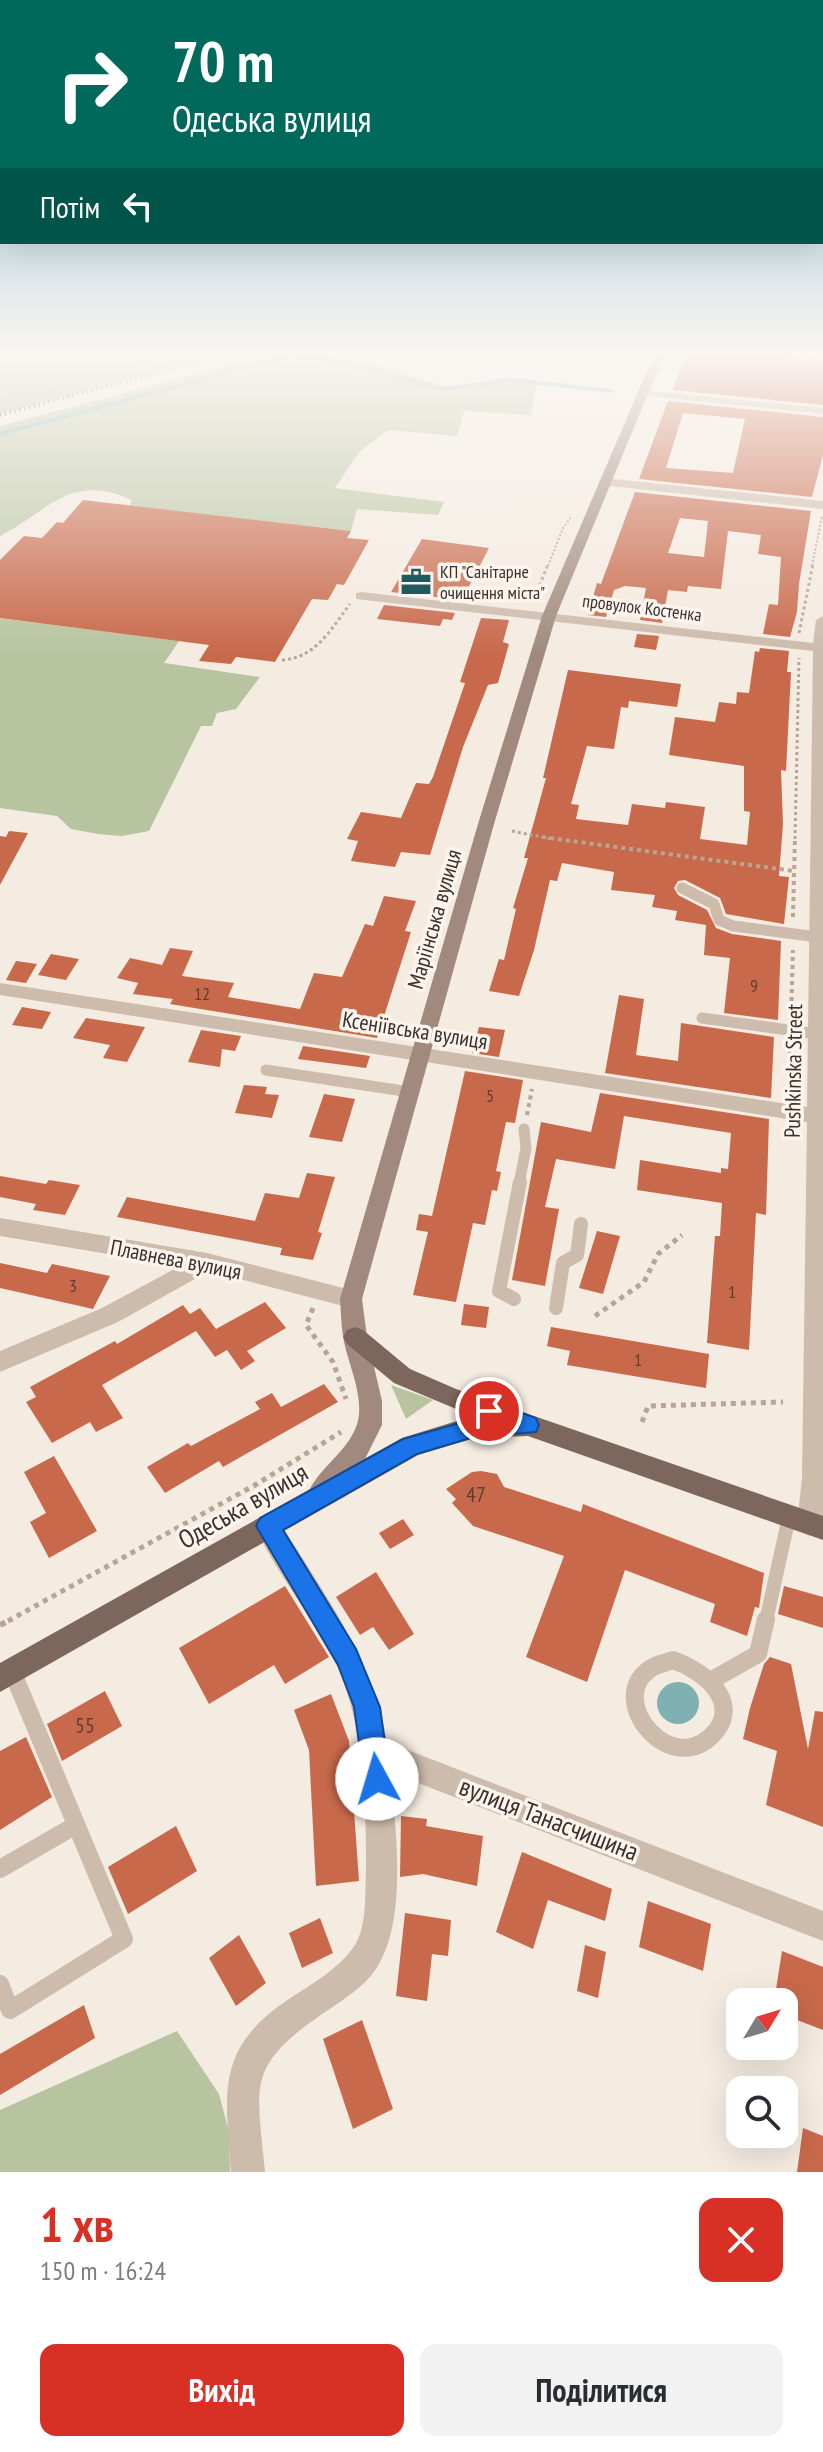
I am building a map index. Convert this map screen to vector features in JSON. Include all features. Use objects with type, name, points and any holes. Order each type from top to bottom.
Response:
[{"type":"main road","name":"Маріїнська вулиця","points":[[314,1500],[351,1461],[370,1425],[370,1401],[355,1337],[351,1299],[549,616],[617,451]]},
{"type":"main road","name":"Одеська вулиця","points":[[355,1337],[402,1376],[448,1397],[807,1523]]},
{"type":"main road","name":"Одеська вулиця","points":[[6,1675],[411,1446],[474,1427],[528,1425]]},
{"type":"street","points":[[604,482],[823,508]]},
{"type":"street","name":"провулок Костенка","points":[[358,598],[529,613],[822,648]]},
{"type":"street","name":"Pushkinska Street","points":[[807,1523],[815,1478],[823,620]]},
{"type":"street","name":"Ксеніївська вулиця","points":[[0,989],[819,1117]]},
{"type":"street","name":"Плавнева вулиця","points":[[0,1227],[207,1262],[351,1299]]},
{"type":"street","points":[[0,1362],[110,1315],[207,1262]]},
{"type":"street","points":[[248,2172],[244,2088],[249,2062],[270,2032],[351,1973],[373,1941],[381,1882],[380,1808],[367,1707],[347,1657],[268,1526]]},
{"type":"street","name":"вулиця Танасчишина","points":[[374,1751],[823,1926]]},
{"type":"lane","points":[[682,888],[714,904],[719,920],[733,926],[818,937]]},
{"type":"lane","points":[[702,1018],[817,1034]]},
{"type":"lane","points":[[266,1070],[410,1092]]},
{"type":"lane","points":[[514,1299],[499,1291],[526,1148],[524,1129]]},
{"type":"lane","points":[[556,1308],[563,1263],[577,1255],[581,1224]]},
{"type":"lane","points":[[712,1680],[758,1654],[807,1523]]},
{"type":"lane","points":[[659,1662],[687,1663],[712,1680],[722,1707],[720,1721],[704,1742],[691,1747],[677,1747],[650,1734],[641,1722],[635,1708],[634,1693],[647,1669],[659,1662]]},
{"type":"lane","points":[[0,1984],[10,2010],[124,1939],[76,1825],[6,1675]]},
{"type":"lane","points":[[0,1869],[76,1825]]},
{"type":"path","points":[[788,1112],[800,645],[823,508]]},
{"type":"path","points":[[529,613],[563,528],[573,515]]},
{"type":"path","points":[[282,660],[300,660],[309,653],[358,598]]},
{"type":"path","points":[[512,831],[572,843],[590,841],[613,847],[794,871]]},
{"type":"path","points":[[524,1129],[535,1073]]},
{"type":"path","points":[[595,1316],[644,1282],[658,1251],[682,1235]]},
{"type":"path","points":[[319,1290],[306,1325],[333,1362],[350,1413]]},
{"type":"path","points":[[642,1422],[648,1406],[783,1402]]},
{"type":"path","points":[[0,1625],[255,1485],[347,1427]]},
{"type":"green space","points":[[0,451],[360,451],[335,488],[444,502],[438,515],[357,509],[351,531],[130,506],[132,500],[110,492],[92,490],[62,498],[0,536]]},
{"type":"green space","points":[[0,618],[179,641],[164,663],[260,677],[236,709],[217,713],[212,726],[201,726],[149,831],[122,836],[71,829],[57,816],[0,808]]},
{"type":"green space","points":[[391,1385],[433,1400],[406,1419]]},
{"type":"green space","points":[[177,2031],[219,2094],[229,2132],[230,2172],[0,2172],[0,2110]]},
{"type":"water","points":[[678,1682],[693,1688],[699,1703],[693,1718],[678,1724],[663,1718],[657,1703],[663,1688]]},
{"type":"building","points":[[649,451],[671,451],[666,468],[733,473],[738,451],[823,451],[812,497],[639,479]]},
{"type":"building","points":[[635,492],[811,511],[797,612],[790,637],[763,634],[769,604],[778,605],[781,557],[758,554],[761,535],[728,531],[721,589],[688,586],[687,592],[668,590],[662,623],[640,620],[646,588],[625,586],[614,590],[606,617],[588,615],[597,583],[601,584]],"holes":[[[680,518],[708,521],[704,557],[668,553]]]},
{"type":"building","points":[[83,500],[351,531],[347,538],[369,540],[344,585],[337,584],[328,600],[312,599],[275,662],[236,657],[231,664],[199,661],[209,645],[0,618],[0,560],[24,536],[42,538],[57,522],[63,523]]},
{"type":"building","points":[[422,539],[489,548],[462,600],[391,592]]},
{"type":"building","points":[[384,605],[455,613],[452,620],[443,619],[440,626],[377,619]]},
{"type":"building","points":[[481,618],[509,620],[503,642],[509,644],[498,683],[488,685],[463,747],[430,855],[401,852],[395,867],[351,861],[358,841],[347,839],[361,812],[401,818],[416,783],[429,784],[433,777],[465,683],[460,682]]},
{"type":"building","points":[[637,634],[659,636],[656,650],[634,647]]},
{"type":"building","points":[[760,648],[789,651],[787,672],[791,672],[786,771],[781,770],[783,824],[779,876],[789,877],[784,924],[726,914],[720,898],[685,880],[678,881],[674,888],[678,895],[707,910],[716,928],[732,934],[781,941],[778,1020],[724,1013],[730,958],[704,955],[706,925],[675,920],[677,911],[652,907],[655,895],[611,890],[614,872],[562,863],[557,881],[550,880],[534,950],[519,996],[489,991],[499,959],[504,960],[516,909],[513,908],[528,858],[524,858],[546,778],[543,778],[568,670],[681,684],[677,707],[629,701],[628,708],[621,707],[614,749],[587,746],[571,804],[579,805],[576,819],[628,825],[632,804],[665,808],[666,802],[705,807],[700,839],[747,845],[750,812],[744,811],[744,766],[669,755],[675,717],[715,722],[719,702],[736,704],[737,692],[749,693],[755,651],[759,652]]},
{"type":"building","points":[[9,831],[28,833],[0,885],[0,836],[6,837]]},
{"type":"building","points":[[384,896],[416,901],[405,931],[411,932],[377,1038],[170,1004],[173,999],[133,994],[138,983],[117,978],[130,958],[162,965],[170,948],[193,951],[182,976],[234,983],[228,997],[300,1009],[314,973],[342,977],[365,924],[373,926]]},
{"type":"building","points":[[51,954],[79,959],[66,980],[38,975]]},
{"type":"building","points":[[16,961],[37,964],[26,983],[6,980]]},
{"type":"building","points":[[619,995],[644,999],[636,1055],[678,1061],[681,1023],[774,1037],[771,1098],[605,1073]]},
{"type":"building","points":[[22,1007],[51,1012],[42,1029],[12,1025]]},
{"type":"building","points":[[86,1018],[145,1027],[127,1062],[103,1058],[110,1045],[73,1038]]},
{"type":"building","points":[[479,1027],[505,1030],[499,1057],[472,1053]]},
{"type":"building","points":[[201,1030],[241,1036],[235,1051],[222,1049],[220,1067],[188,1062]]},
{"type":"building","points":[[303,1046],[370,1056],[366,1068],[298,1059]]},
{"type":"building","points":[[465,1071],[523,1080],[515,1123],[506,1122],[496,1171],[501,1172],[497,1191],[492,1190],[485,1225],[473,1223],[456,1302],[413,1295],[428,1232],[416,1230],[419,1214],[432,1216]]},
{"type":"building","points":[[244,1085],[267,1087],[265,1094],[279,1095],[272,1118],[235,1113]]},
{"type":"building","points":[[600,1093],[769,1119],[766,1215],[756,1213],[749,1350],[707,1343],[715,1236],[720,1236],[722,1203],[637,1190],[640,1160],[721,1173],[721,1168],[728,1169],[731,1133],[624,1116],[615,1169],[556,1159],[545,1207],[559,1209],[545,1286],[512,1280],[541,1122],[591,1132]]},
{"type":"building","points":[[324,1094],[355,1099],[342,1142],[309,1137]]},
{"type":"building","points":[[307,1173],[335,1177],[313,1260],[280,1255],[282,1248],[117,1217],[127,1197],[255,1221],[265,1193],[299,1198]]},
{"type":"building","points":[[0,1176],[46,1184],[49,1180],[80,1185],[65,1215],[33,1210],[36,1204],[0,1197]]},
{"type":"building","points":[[597,1231],[620,1236],[603,1294],[579,1288]]},
{"type":"building","points":[[0,1263],[47,1273],[52,1264],[110,1276],[93,1309],[0,1288]]},
{"type":"building","points":[[265,1302],[286,1328],[247,1351],[255,1361],[241,1370],[227,1350],[215,1357],[196,1331],[102,1385],[123,1418],[96,1432],[90,1422],[52,1443],[26,1402],[36,1397],[30,1387],[115,1341],[117,1344],[183,1305],[190,1314],[200,1308],[216,1329]]},
{"type":"building","points":[[464,1304],[489,1307],[486,1328],[461,1325]]},
{"type":"building","points":[[551,1327],[709,1354],[706,1388],[567,1365],[570,1351],[547,1346]]},
{"type":"building","points":[[324,1384],[338,1402],[223,1467],[219,1461],[165,1493],[147,1467],[188,1443],[191,1446],[260,1409],[255,1402],[272,1393],[281,1407]]},
{"type":"building","points":[[54,1456],[97,1531],[49,1558],[30,1522],[46,1513],[24,1472]]},
{"type":"building","points":[[472,1472],[497,1474],[504,1487],[581,1512],[583,1504],[764,1573],[759,1608],[755,1607],[747,1636],[710,1622],[715,1604],[625,1570],[587,1682],[526,1657],[564,1556],[473,1526],[452,1503],[456,1499],[446,1489]]},
{"type":"building","points":[[403,1519],[414,1535],[390,1549],[379,1533]]},
{"type":"building","points":[[376,1572],[414,1634],[389,1650],[373,1627],[360,1635],[336,1597]]},
{"type":"building","points":[[285,1586],[329,1657],[285,1684],[274,1665],[209,1704],[179,1648]]},
{"type":"building","points":[[784,1586],[823,1597],[823,1628],[778,1614]]},
{"type":"building","points":[[770,1657],[791,1664],[808,1749],[815,1711],[823,1712],[823,1827],[766,1805],[777,1751],[743,1739],[764,1664]]},
{"type":"building","points":[[105,1691],[122,1726],[62,1761],[47,1724]]},
{"type":"building","points":[[331,1694],[349,1741],[359,1881],[316,1886],[309,1750],[294,1710]]},
{"type":"building","points":[[26,1737],[52,1797],[0,1830],[0,1751]]},
{"type":"building","points":[[401,1816],[427,1819],[426,1826],[483,1836],[477,1886],[423,1874],[400,1877]]},
{"type":"building","points":[[176,1826],[197,1871],[128,1914],[108,1867]]},
{"type":"building","points":[[522,1852],[612,1889],[605,1921],[548,1900],[533,1949],[496,1932]]},
{"type":"building","points":[[648,1901],[711,1924],[703,1971],[639,1947]]},
{"type":"building","points":[[405,1913],[451,1920],[448,1956],[432,1954],[427,2001],[396,1996]]},
{"type":"building","points":[[320,1918],[333,1953],[302,1968],[289,1933]]},
{"type":"building","points":[[239,1935],[266,1983],[236,2006],[209,1958]]},
{"type":"building","points":[[585,1945],[606,1952],[598,1998],[577,1991]]},
{"type":"building","points":[[782,1951],[823,1967],[823,2030],[798,2020],[798,1988],[776,1988]]},
{"type":"building","points":[[84,2005],[95,2038],[0,2095],[0,2054]]},
{"type":"building","points":[[362,2020],[393,2109],[353,2129],[323,2039]]},
{"type":"building","points":[[803,2128],[823,2136],[823,2172],[797,2172]]},
{"type":"place","name":"КП \"Санітарне очищення міста\"","points":[[416,582]]},
{"type":"route","points":[[377,1779],[367,1707],[347,1657],[268,1526],[411,1446],[474,1427],[528,1425],[489,1411]]}]
